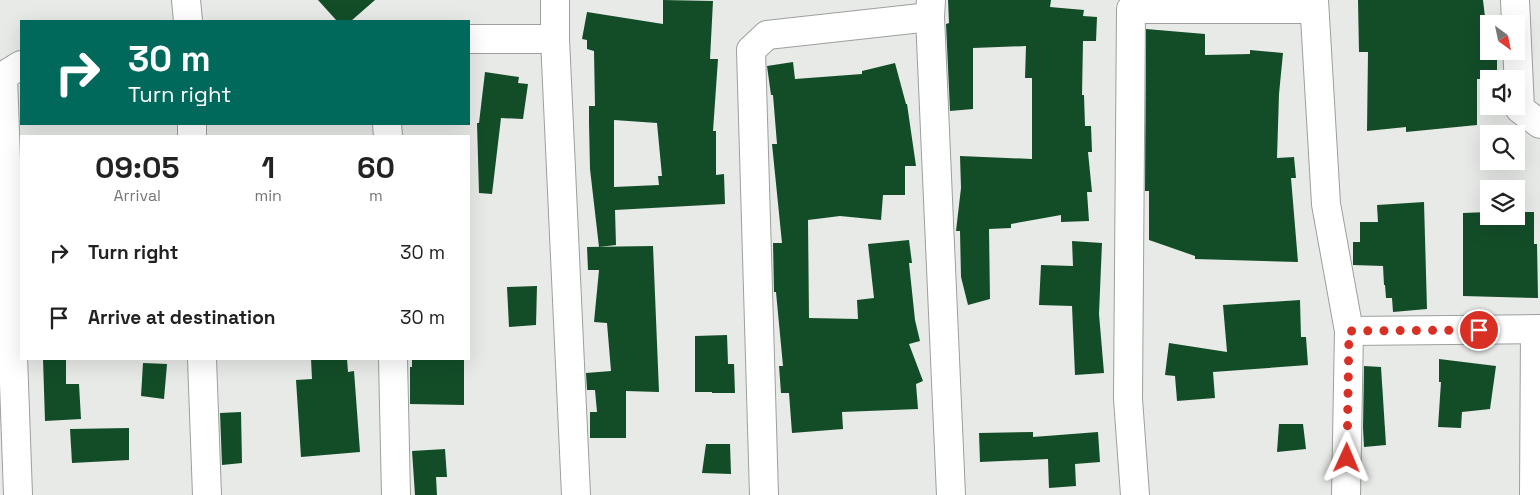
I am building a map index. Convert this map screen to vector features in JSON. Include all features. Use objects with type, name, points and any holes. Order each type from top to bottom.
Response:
[{"type":"street","points":[[186,0],[188,20]]},
{"type":"street","points":[[555,0],[555,39],[576,495]]},
{"type":"street","points":[[1515,0],[1520,109],[1540,124]]},
{"type":"street","points":[[1134,495],[1128,399],[1131,9],[1314,4],[1326,204],[1349,331],[1346,495]]},
{"type":"street","points":[[764,495],[751,50],[767,35],[930,8],[951,495]]},
{"type":"street","points":[[470,38],[555,39]]},
{"type":"street","points":[[18,495],[3,76],[20,66]]},
{"type":"street","points":[[1349,331],[1537,330],[1534,495]]},
{"type":"street","points":[[202,360],[207,495]]},
{"type":"street","points":[[393,360],[396,495]]},
{"type":"building","points":[[318,0],[375,0],[352,20],[336,20]]},
{"type":"building","points":[[663,0],[713,1],[710,59],[718,59],[713,131],[716,131],[716,175],[724,174],[725,204],[615,210],[616,245],[599,247],[590,169],[589,106],[595,106],[594,51],[587,49],[587,40],[582,39],[587,12],[663,24]],"holes":[[[614,120],[657,123],[662,176],[658,176],[659,185],[614,187]]]},
{"type":"building","points":[[948,0],[1051,0],[1050,7],[1084,10],[1083,16],[1097,17],[1096,41],[1083,41],[1082,95],[1084,95],[1085,126],[1091,126],[1092,152],[1088,152],[1092,192],[1087,192],[1089,221],[1061,222],[1061,215],[1011,224],[1011,228],[989,229],[990,299],[968,305],[961,277],[960,231],[956,231],[961,188],[960,156],[1032,159],[1032,78],[1025,78],[1026,46],[973,48],[973,109],[950,111],[946,24],[949,23]]},
{"type":"building","points":[[1358,0],[1483,0],[1485,15],[1480,15],[1480,60],[1497,60],[1497,70],[1480,70],[1480,79],[1477,79],[1477,125],[1406,132],[1406,127],[1367,131],[1368,52],[1359,52]]},
{"type":"building","points":[[1146,29],[1205,34],[1205,55],[1250,54],[1250,50],[1283,53],[1279,94],[1277,158],[1294,157],[1296,178],[1291,178],[1298,262],[1195,259],[1195,256],[1149,240],[1149,191],[1145,191]]},
{"type":"building","points":[[793,62],[795,79],[862,74],[862,71],[895,63],[907,104],[916,166],[905,166],[905,195],[883,195],[881,220],[840,216],[808,220],[809,318],[858,319],[857,300],[874,298],[868,244],[909,240],[912,263],[909,263],[915,320],[920,341],[909,344],[923,381],[916,384],[918,409],[842,412],[843,429],[792,433],[789,393],[781,393],[779,366],[783,366],[776,292],[774,292],[773,243],[782,243],[772,144],[777,144],[773,95],[771,95],[767,66]]},
{"type":"building","points":[[485,72],[519,77],[518,83],[528,84],[523,119],[501,118],[492,194],[479,193],[477,123],[479,123]]},
{"type":"building","points":[[1424,202],[1427,309],[1393,312],[1392,298],[1386,298],[1383,266],[1353,265],[1353,242],[1360,242],[1360,222],[1378,222],[1377,205]]},
{"type":"building","points":[[1480,212],[1480,225],[1525,225],[1525,212],[1534,212],[1534,244],[1537,244],[1538,298],[1463,296],[1463,213]]},
{"type":"building","points":[[1072,241],[1102,243],[1099,314],[1104,373],[1075,375],[1072,306],[1039,305],[1041,265],[1073,266]]},
{"type":"building","points":[[653,246],[659,392],[626,391],[626,438],[590,438],[590,412],[597,412],[595,390],[587,390],[586,373],[611,371],[607,323],[594,322],[599,270],[588,270],[587,247]]},
{"type":"building","points":[[537,286],[536,325],[509,327],[507,287]]},
{"type":"building","points":[[1300,300],[1301,337],[1306,337],[1308,365],[1213,372],[1215,398],[1177,401],[1175,376],[1165,375],[1169,343],[1227,352],[1223,305]]},
{"type":"building","points":[[727,335],[728,364],[734,364],[735,393],[695,392],[695,336]]},
{"type":"building","points":[[1439,359],[1496,366],[1490,409],[1462,412],[1461,428],[1438,427],[1441,382],[1439,382]]},
{"type":"building","points":[[43,360],[66,360],[66,384],[79,384],[81,419],[45,421]]},
{"type":"building","points":[[311,360],[347,360],[348,372],[354,371],[360,452],[301,457],[296,380],[312,379]]},
{"type":"building","points":[[412,360],[464,360],[464,405],[410,404],[410,367],[412,367]]},
{"type":"building","points":[[143,363],[167,364],[164,399],[141,396]]},
{"type":"building","points":[[1364,366],[1381,367],[1386,445],[1364,447]]},
{"type":"building","points":[[241,412],[242,463],[222,465],[220,413]]},
{"type":"building","points":[[1279,424],[1303,424],[1306,449],[1277,452]]},
{"type":"building","points":[[129,428],[129,460],[72,463],[70,429]]},
{"type":"building","points":[[1033,432],[1033,437],[1098,432],[1100,462],[1075,464],[1076,486],[1049,488],[1048,459],[980,462],[979,433]]},
{"type":"building","points":[[706,444],[730,444],[731,474],[702,473]]},
{"type":"building","points":[[445,449],[447,477],[436,477],[437,495],[415,495],[412,451]]},
{"type":"route","points":[[1347,458],[1349,331],[1479,330]]}]
